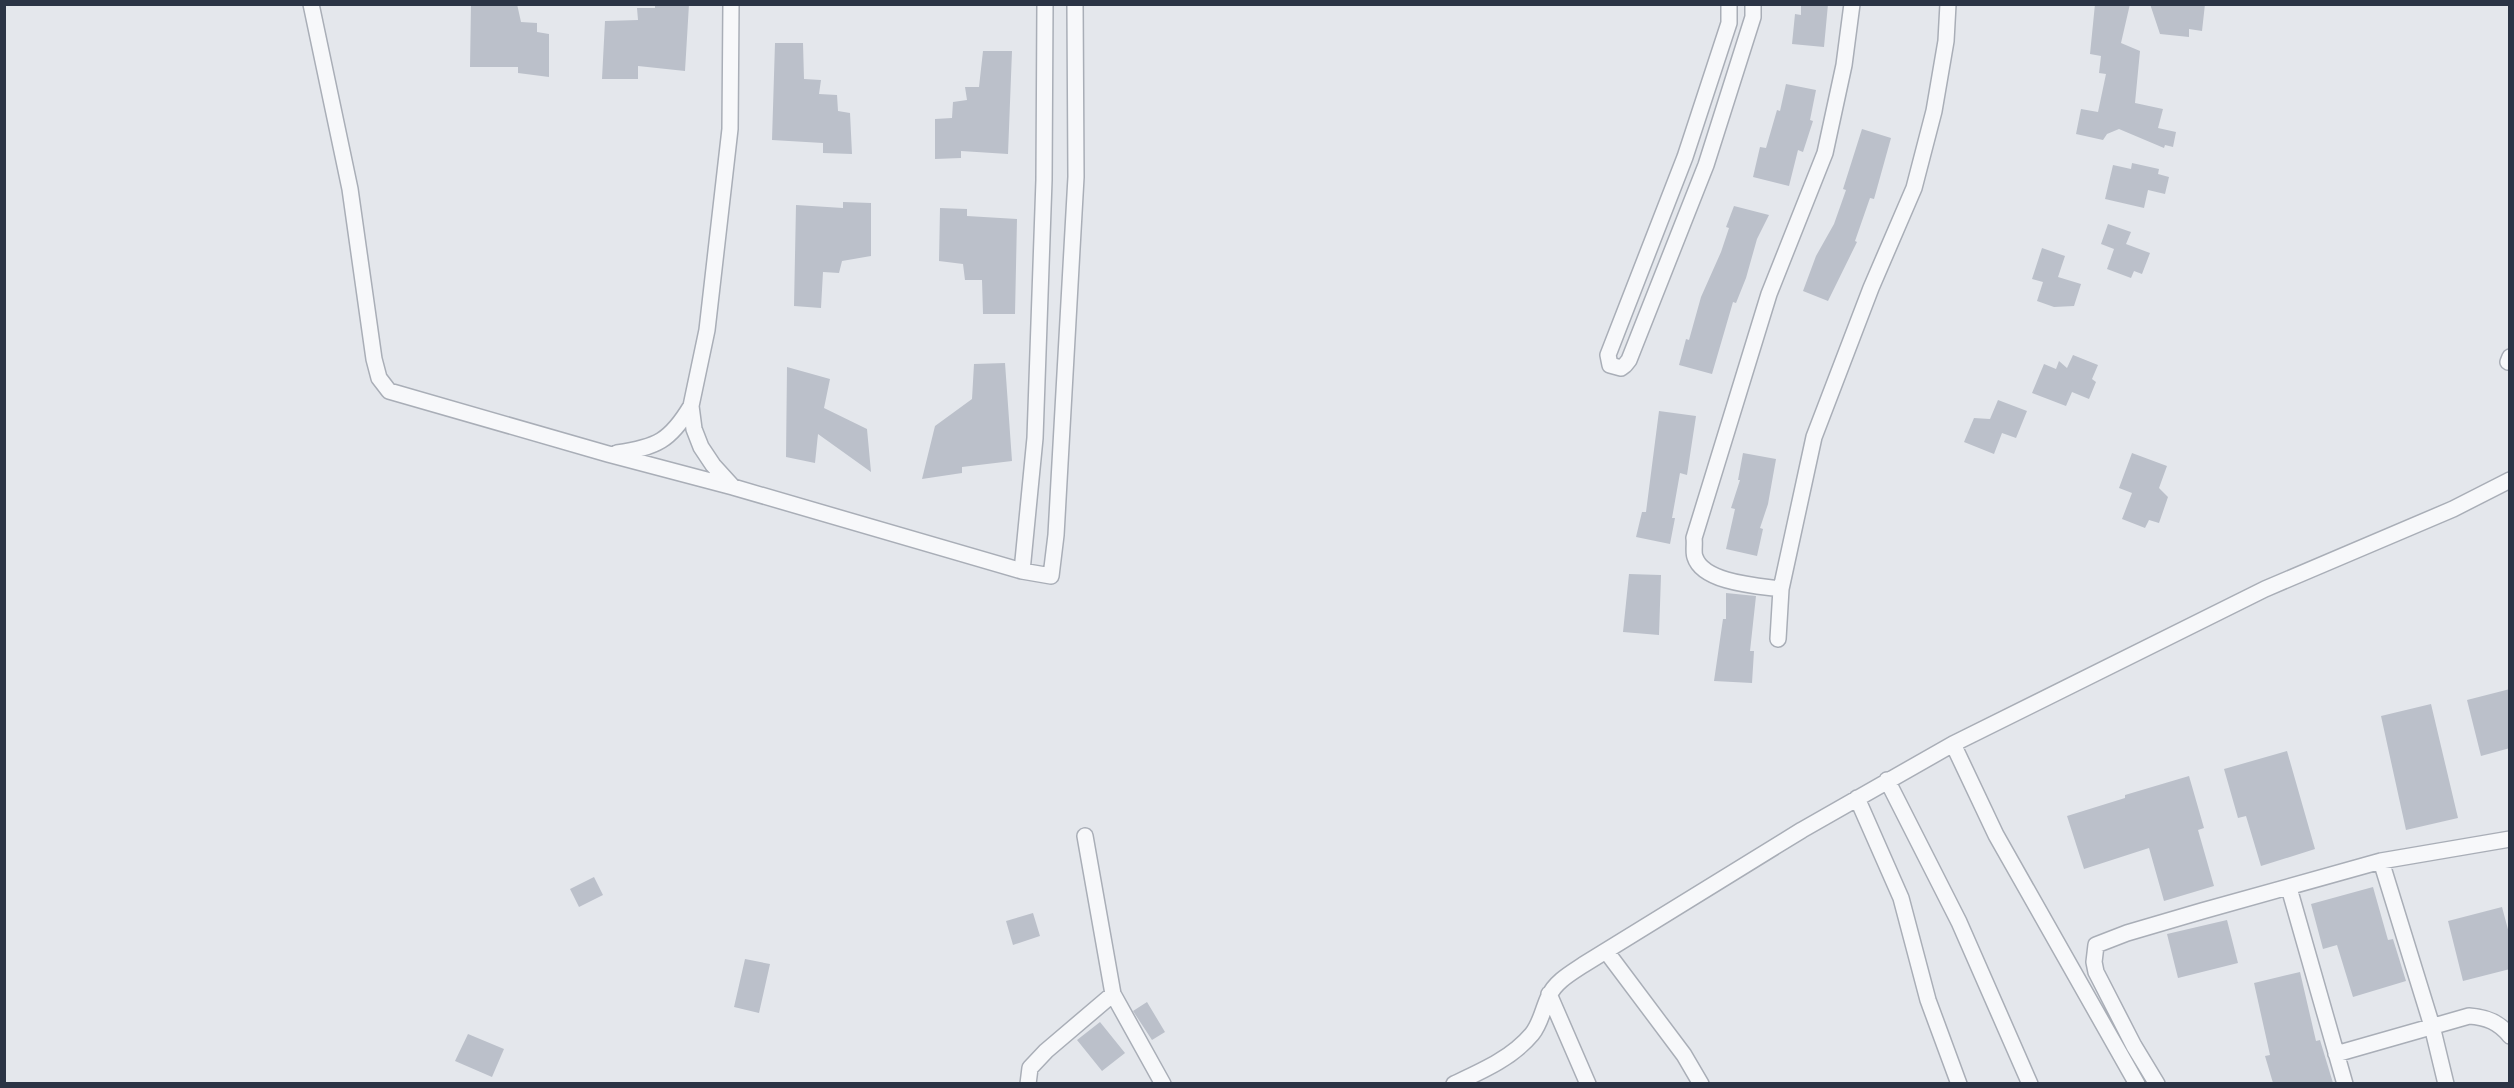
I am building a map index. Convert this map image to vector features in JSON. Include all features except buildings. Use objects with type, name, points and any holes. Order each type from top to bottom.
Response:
[{"type":"street","points":[[311,4],[350,189],[374,359],[379,378],[389,391],[1022,571],[1051,576],[1056,535],[1076,177],[1075,4]]},
{"type":"street","points":[[731,4],[730,129],[707,330],[691,406],[694,429],[701,447],[713,465],[733,487]]},
{"type":"street","points":[[1022,571],[1035,438],[1044,180],[1045,4]]},
{"type":"street","points":[[1729,4],[1729,23],[1685,157],[1608,355],[1610,365],[1615,368],[1625,365],[1629,360],[1706,165],[1753,17],[1753,4]]},
{"type":"street","points":[[1781,589],[1742,583],[1717,577],[1704,571],[1695,558],[1694,538],[1769,294],[1825,153],[1844,65],[1852,4]]},
{"type":"street","points":[[1779,639],[1781,589],[1814,436],[1871,288],[1914,188],[1934,111],[1946,41],[1948,4]]},
{"type":"street","points":[[608,454],[640,450],[662,441],[678,427],[691,406]]},
{"type":"street","points":[[1454,1083],[1501,1060],[1522,1044],[1534,1032],[1549,994],[1560,982],[1606,951],[1887,780],[1953,744],[2265,590],[2453,509],[2510,480]]},
{"type":"street","points":[[1953,744],[1996,835],[2137,1083]]},
{"type":"street","points":[[1887,780],[1959,922],[2030,1083]]},
{"type":"street","points":[[1857,798],[1901,898],[1931,1009],[1959,1083]]},
{"type":"street","points":[[1085,836],[1113,994],[1163,1083]]},
{"type":"street","points":[[2157,1083],[2134,1046],[2096,972],[2094,962],[2096,945],[2159,923],[2381,861],[2510,839]]},
{"type":"street","points":[[2381,861],[2432,1026],[2446,1083]]},
{"type":"street","points":[[2289,888],[2345,1083]]},
{"type":"street","points":[[1606,951],[1684,1055],[1701,1083]]},
{"type":"street","points":[[1028,1083],[1030,1068],[1046,1051],[1113,994]]},
{"type":"street","points":[[1549,994],[1588,1083]]},
{"type":"street","points":[[2336,1054],[2469,1016],[2498,1024],[2510,1036]]}]
